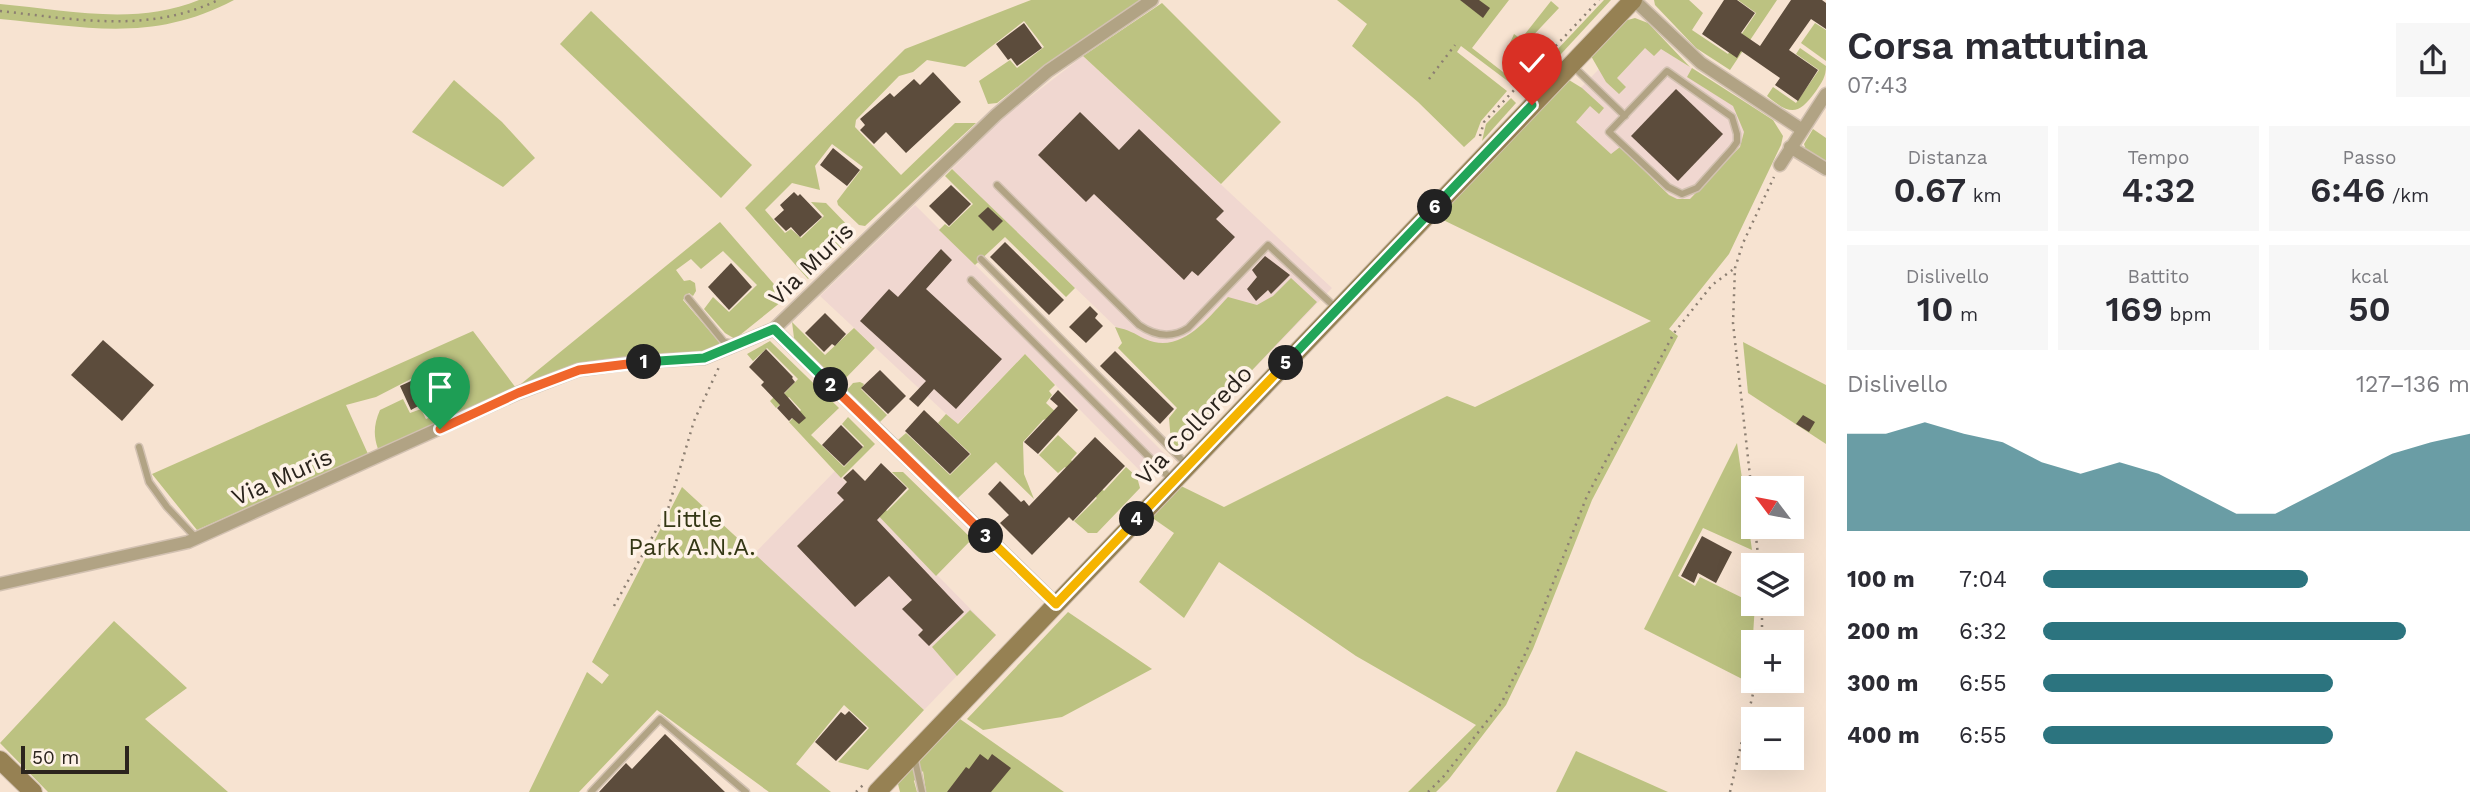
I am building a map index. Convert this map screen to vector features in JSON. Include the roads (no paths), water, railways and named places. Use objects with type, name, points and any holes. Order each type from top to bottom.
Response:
[{"type":"main road","name":"Via Colloredo","points":[[879,791],[1633,0]]},
{"type":"main road","points":[[0,760],[33,792]]},
{"type":"street","name":"Via Muris","points":[[0,583],[165,548],[196,538],[518,393],[579,370],[638,362],[704,358],[774,329],[996,115],[1048,71],[1152,0]]},
{"type":"street","points":[[1633,0],[1701,63],[1801,129]]},
{"type":"street","points":[[1780,165],[1826,94]]},
{"type":"street","points":[[1790,146],[1826,169]]},
{"type":"street","points":[[774,329],[1056,604]]},
{"type":"lane","points":[[1571,64],[1625,116]]},
{"type":"lane","points":[[1667,71],[1732,117],[1737,142],[1697,188],[1682,194],[1668,187],[1609,132],[1625,116],[1667,71]]},
{"type":"lane","points":[[997,185],[1139,325],[1153,333],[1173,335],[1188,328],[1268,246],[1338,309]]},
{"type":"lane","points":[[981,259],[1188,466]]},
{"type":"lane","points":[[971,280],[1173,481]]},
{"type":"lane","points":[[688,298],[724,342],[735,345]]},
{"type":"lane","points":[[139,447],[149,482],[167,507],[196,538]]},
{"type":"lane","points":[[590,792],[660,719],[746,792]]},
{"type":"lane","points":[[914,754],[922,792]]},
{"type":"park label","name":"Little Park A.N.A.","points":[[692,533]]}]
